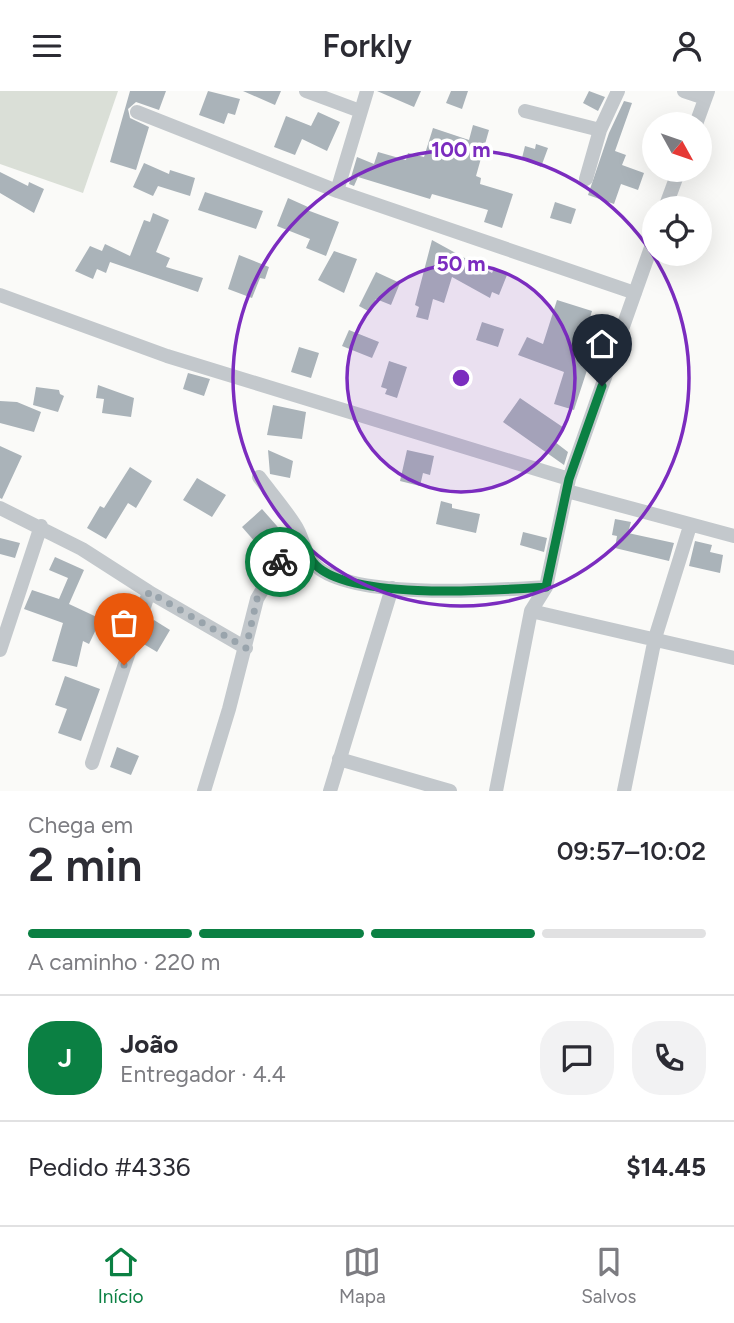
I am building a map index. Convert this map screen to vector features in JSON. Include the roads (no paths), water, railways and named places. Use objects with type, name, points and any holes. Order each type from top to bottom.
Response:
[{"type":"street","points":[[306,91],[360,111]]},
{"type":"street","points":[[337,191],[367,91]]},
{"type":"street","points":[[586,179],[600,130],[618,91]]},
{"type":"street","points":[[684,91],[706,95],[700,112]]},
{"type":"street","points":[[525,111],[600,130]]},
{"type":"street","points":[[137,112],[337,191],[635,293]]},
{"type":"street","points":[[496,791],[531,611],[546,587],[568,485],[644,266]]},
{"type":"street","points":[[0,295],[167,356],[690,526],[734,536]]},
{"type":"street","points":[[259,477],[297,527],[314,564],[335,577],[392,589],[456,592],[546,587]]},
{"type":"street","points":[[0,508],[41,526],[246,648]]},
{"type":"street","points":[[0,650],[41,526]]},
{"type":"street","points":[[624,791],[655,638],[690,526]]},
{"type":"street","points":[[204,791],[246,648],[257,599],[278,563],[303,543]]},
{"type":"street","points":[[330,791],[392,589]]},
{"type":"street","points":[[92,763],[149,592]]},
{"type":"street","points":[[531,611],[734,657]]},
{"type":"street","points":[[339,759],[450,791]]}]
